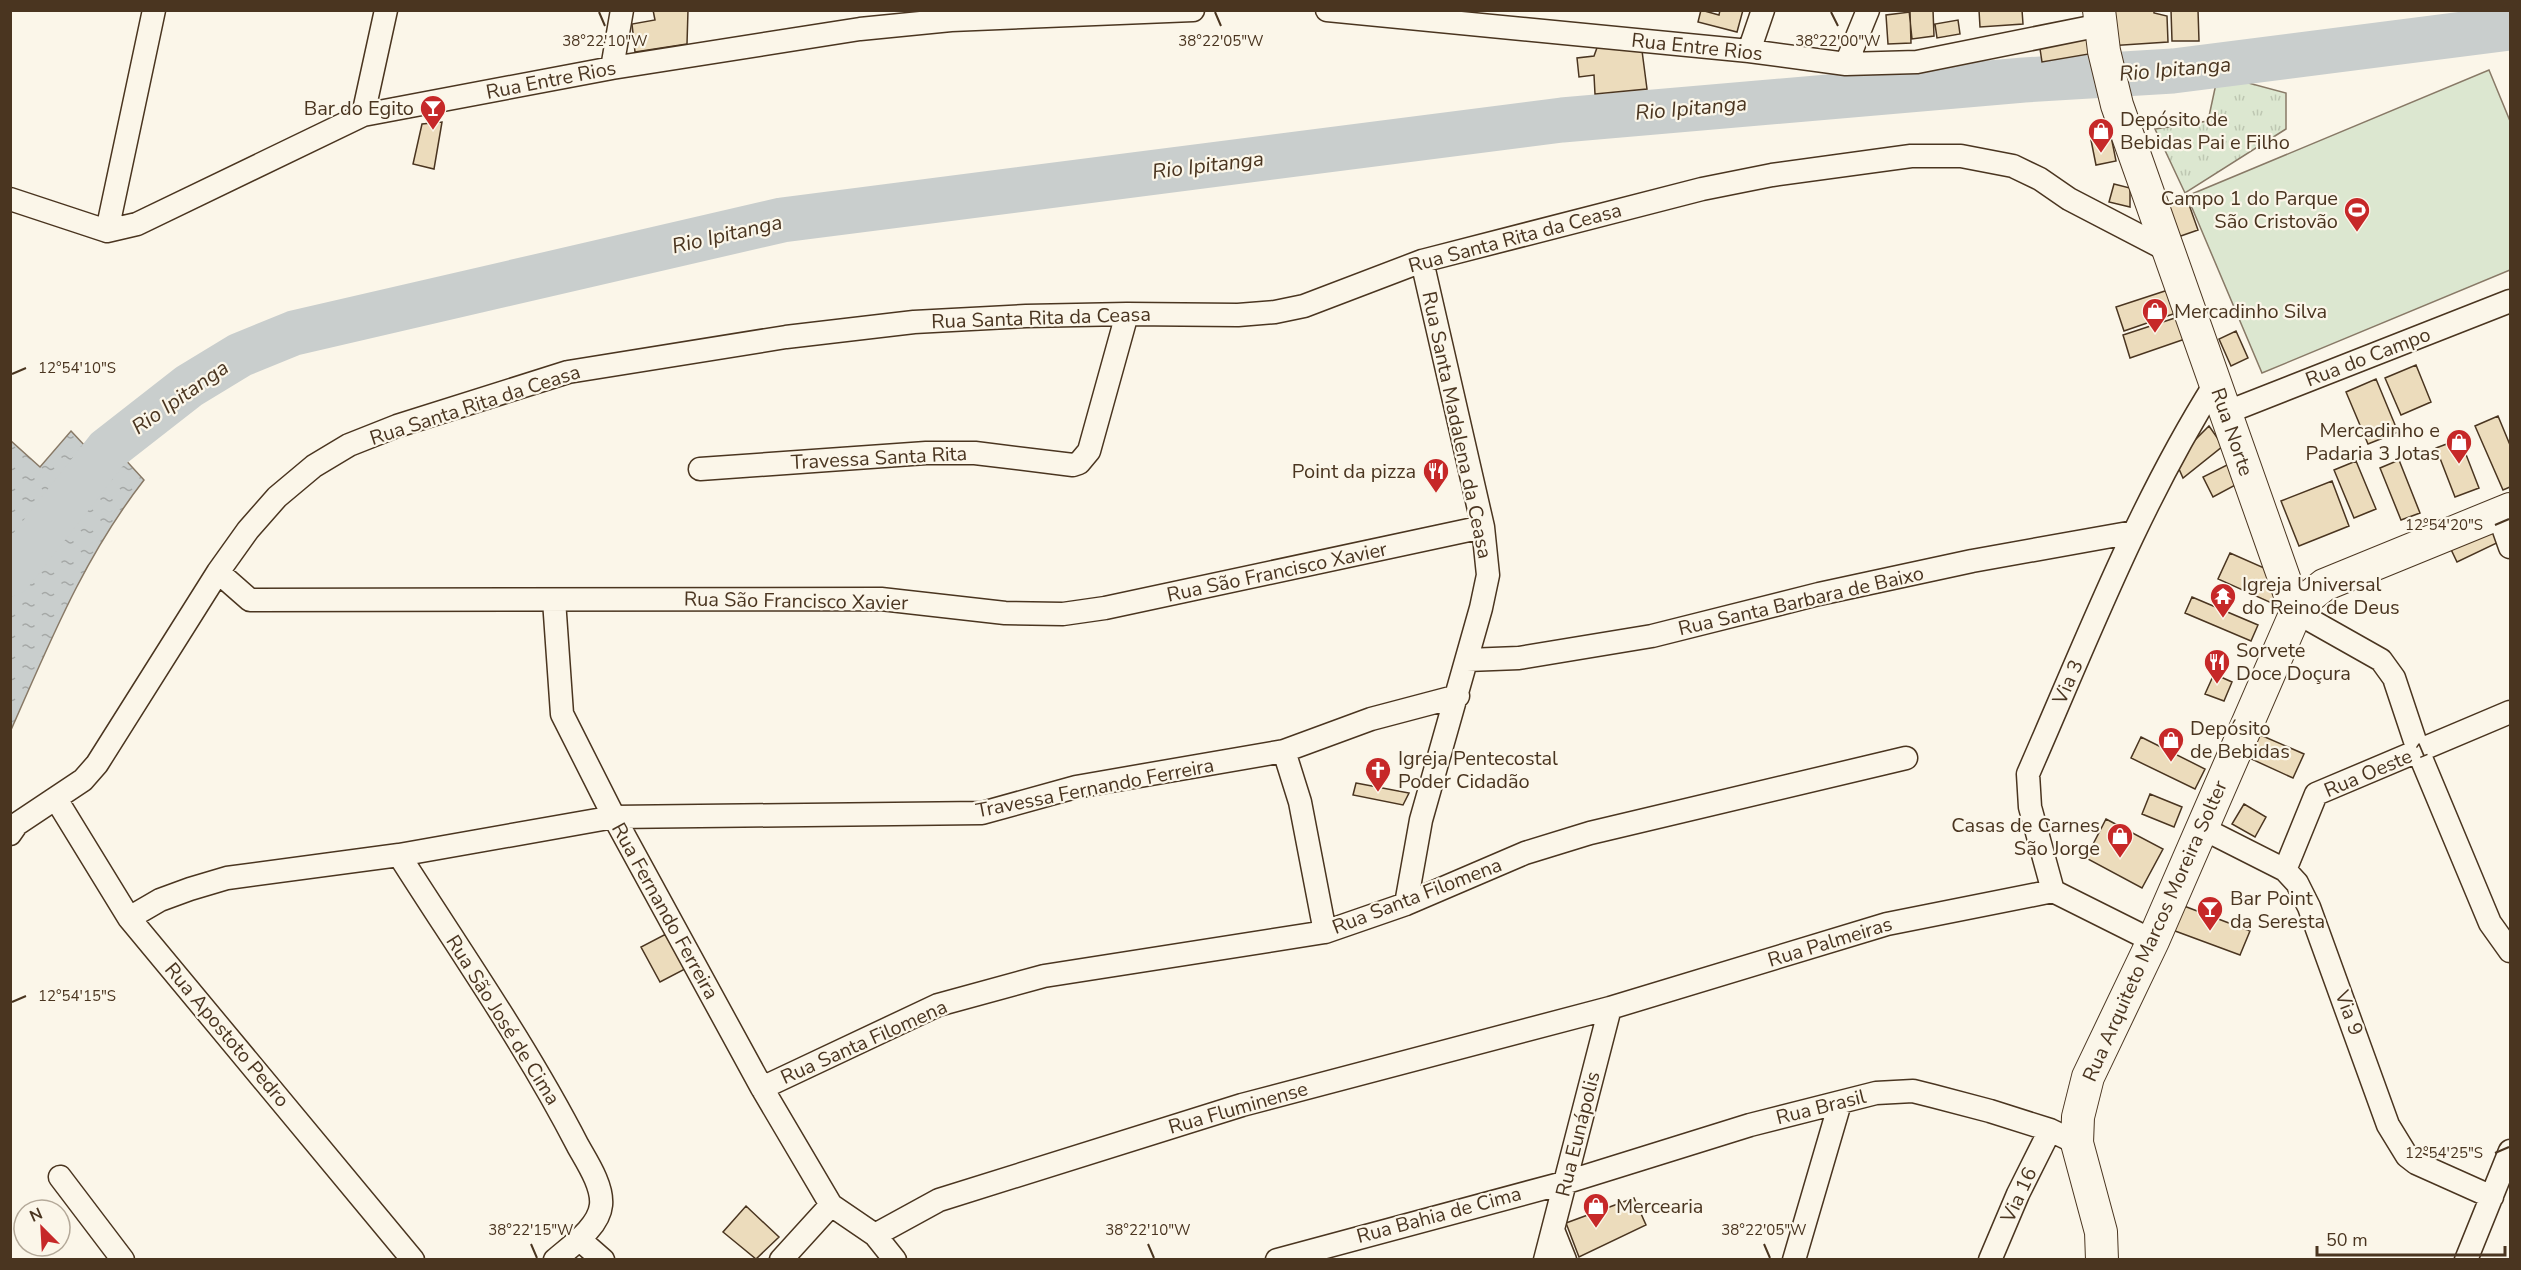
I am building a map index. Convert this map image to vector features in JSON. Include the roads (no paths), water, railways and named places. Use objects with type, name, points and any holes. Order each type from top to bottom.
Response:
[{"type":"street","points":[[10,198],[107,231],[154,10]]},
{"type":"street","points":[[363,116],[386,10]]},
{"type":"street","points":[[612,68],[622,10]]},
{"type":"street","name":"Rua Entre Rios","points":[[107,231],[137,224],[363,116],[861,20],[951,20],[1074,13],[1193,10]]},
{"type":"street","name":"Rua Entre Rios","points":[[1327,10],[1749,51],[1846,64],[1917,62],[2102,29]]},
{"type":"street","points":[[1749,51],[1763,10]]},
{"type":"street","points":[[1846,64],[1868,10]]},
{"type":"street","name":"Rua Norte","points":[[2102,29],[2117,105],[2171,252],[2296,612]]},
{"type":"street","name":"Rua Santa Rita da Ceasa","points":[[10,834],[17,824],[83,780],[97,764],[218,572],[248,530],[277,497],[314,466],[349,445],[397,426],[568,372],[786,338],[914,322],[1127,314],[1238,315],[1285,310],[1304,306],[1422,261],[1702,189],[1772,175],[1911,156],[1961,156],[2013,166],[2040,179],[2069,199],[2171,252]]},
{"type":"street","name":"Rua Santa Madalena da Ceasa","points":[[1406,904],[1421,820],[1458,696],[1488,575],[1483,526],[1422,261]]},
{"type":"street","name":"Rua do Campo","points":[[2225,412],[2511,301]]},
{"type":"street","name":"Travessa Santa Rita","points":[[700,469],[926,453],[975,453],[1072,465],[1079,463],[1089,451],[1127,314]]},
{"type":"street","name":"Via 3","points":[[2053,891],[2030,807],[2028,774],[2134,532],[2182,435],[2215,384]]},
{"type":"street","points":[[2511,547],[2504,511],[2324,585],[2305,600],[2296,612],[2381,660],[2394,678],[2419,753],[2490,923],[2511,951]]},
{"type":"street","name":"Rua São Francisco Xavier","points":[[218,572],[250,600],[881,598],[1005,613],[1063,614],[1115,606],[1483,526]]},
{"type":"street","name":"Rua Santa Barbara de Baixo","points":[[1467,660],[1519,658],[1652,636],[1819,594],[1961,563],[2134,532]]},
{"type":"street","name":"Rua Fernando Ferreira","points":[[554,600],[562,714],[614,817],[762,1088],[831,1205]]},
{"type":"street","name":"Rua Arquiteto Marcos Moreira Solter","points":[[2105,1258],[2101,1232],[2063,1137],[2078,1117],[2088,1077],[2153,941],[2296,612]]},
{"type":"street","name":"Travessa Fernando Ferreira","points":[[614,817],[982,813],[1076,787],[1284,752],[1371,719],[1458,696]]},
{"type":"street","name":"Rua Oeste 1","points":[[2285,870],[2316,795],[2511,712]]},
{"type":"street","points":[[1284,752],[1300,802],[1325,932]]},
{"type":"street","name":"Rua Santa Filomena","points":[[762,1088],[939,1005],[1044,976],[1325,932],[1406,904],[1525,853],[1590,833],[1906,758]]},
{"type":"street","name":"Rua Apostoto Pedro","points":[[56,799],[129,918],[413,1260]]},
{"type":"street","points":[[129,918],[170,896],[227,878],[399,855],[614,817]]},
{"type":"street","name":"Via 9","points":[[2202,828],[2285,870],[2297,883],[2309,907],[2388,1125],[2407,1156],[2416,1163],[2492,1197]]},
{"type":"street","name":"Rua São José de Cima","points":[[399,855],[549,1092],[590,1168],[602,1201],[597,1218],[579,1239]]},
{"type":"street","points":[[2053,891],[2153,941]]},
{"type":"street","name":"Rua Palmeiras","points":[[1610,1008],[1887,924],[2053,891]]},
{"type":"street","name":"Rua Eunápolis","points":[[1545,1260],[1567,1182],[1610,1008]]},
{"type":"street","name":"Rua Fluminense","points":[[875,1234],[939,1200],[1242,1105],[1454,1047],[1610,1008]]},
{"type":"street","name":"Rua Brasil","points":[[1567,1182],[1700,1139],[1876,1093],[1913,1091],[1990,1111],[2063,1137]]},
{"type":"street","points":[[1794,1260],[1839,1103]]},
{"type":"street","name":"Via 16","points":[[1990,1260],[2018,1194],[2063,1137]]},
{"type":"street","points":[[2466,1260],[2511,1151]]},
{"type":"street","points":[[60,1177],[123,1260]]},
{"type":"street","name":"Rua Bahia de Cima","points":[[1277,1260],[1567,1182]]},
{"type":"street","points":[[781,1260],[831,1205],[875,1234],[895,1260]]},
{"type":"street","points":[[1553,1230],[1565,1260]]},
{"type":"street","points":[[555,1260],[579,1239],[603,1260]]},
{"type":"water","points":[[71,431],[86,447],[100,432],[144,480],[103,539],[86,570],[54,633],[11,730],[11,441],[40,467]]},
{"type":"waterway","name":"Rio Ipitanga","points":[[10,574],[107,450],[189,386],[240,355],[294,333],[782,220],[1562,120],[2024,80],[2173,71],[2510,28]]},
{"type":"place","name":"Bar do Egito","points":[[433,131]]},
{"type":"place","name":"Depósito de Bebidas Pai e Filho","points":[[2101,154]]},
{"type":"place","name":"Campo 1 do Parque São Cristovão","points":[[2357,233]]},
{"type":"place","name":"Mercadinho Silva","points":[[2155,334]]},
{"type":"place","name":"Mercadinho e Padaria 3 Jotas","points":[[2459,465]]},
{"type":"place","name":"Point da pizza","points":[[1436,494]]},
{"type":"place","name":"Igreja Universal do Reino de Deus","points":[[2223,619]]},
{"type":"place","name":"Sorvete Doce Doçura","points":[[2217,685]]},
{"type":"place","name":"Depósito de Bebidas","points":[[2171,763]]},
{"type":"place","name":"Igreja Pentecostal Poder Cidadão","points":[[1378,793]]},
{"type":"place","name":"Casas de Carnes São Jorge","points":[[2120,859]]},
{"type":"place","name":"Bar Point da Seresta","points":[[2210,932]]},
{"type":"place","name":"Mercearia","points":[[1596,1229]]}]
